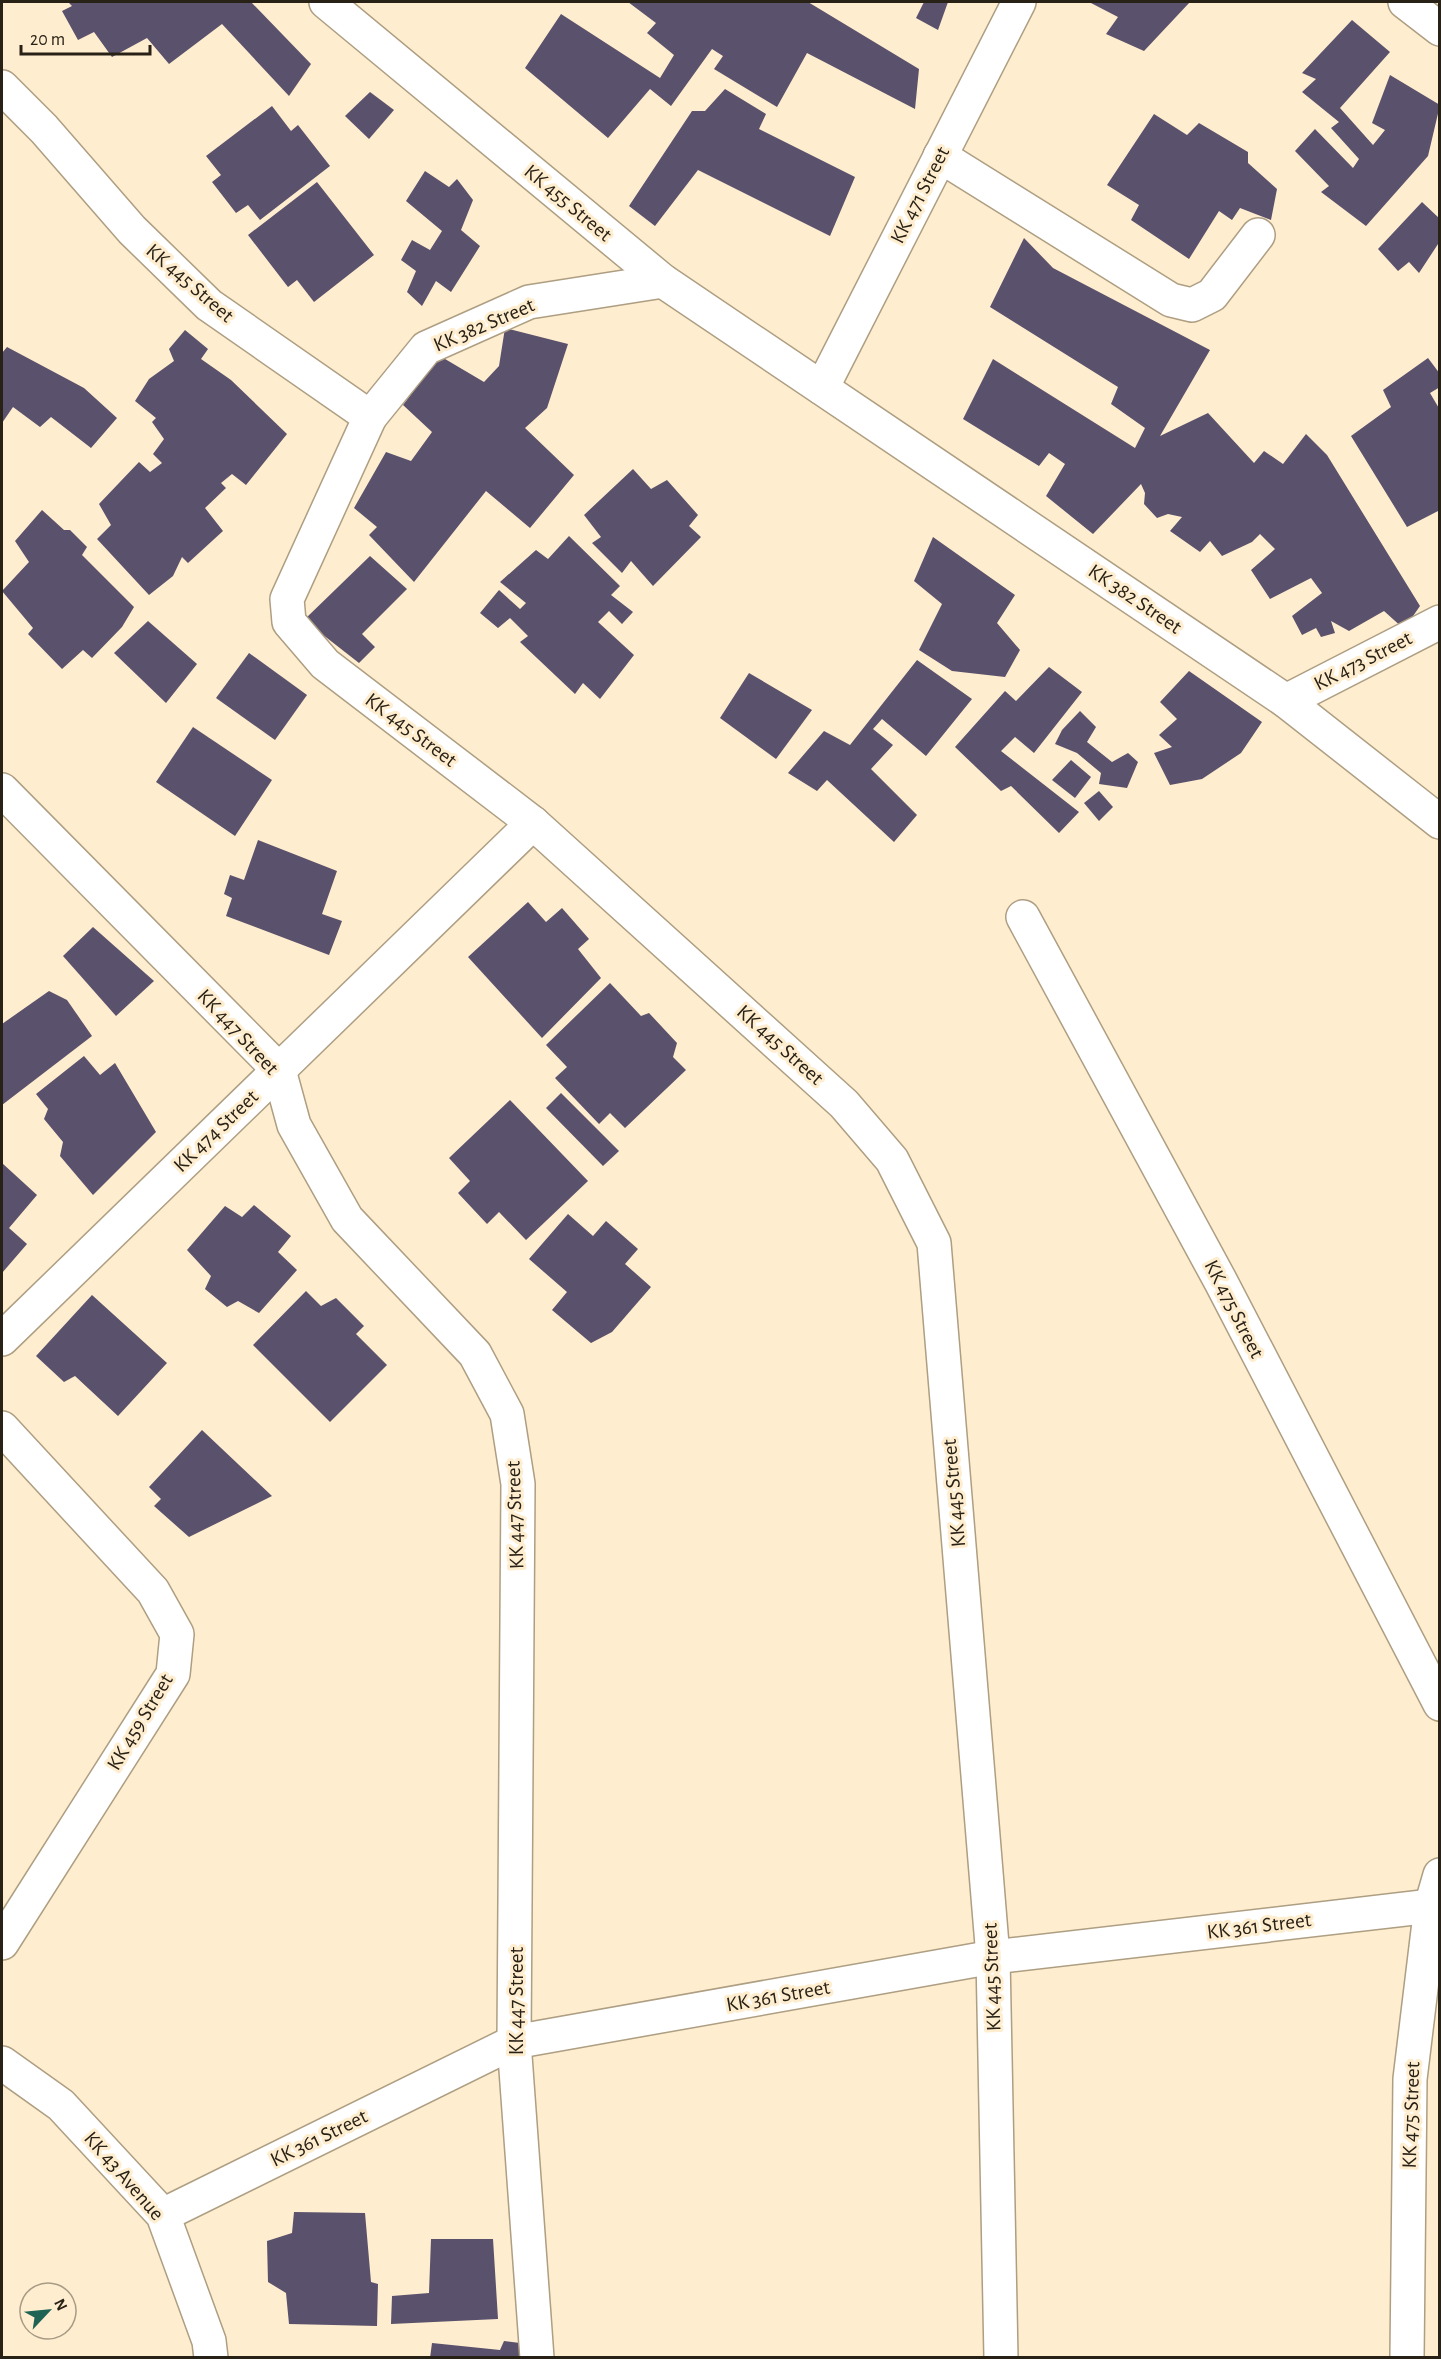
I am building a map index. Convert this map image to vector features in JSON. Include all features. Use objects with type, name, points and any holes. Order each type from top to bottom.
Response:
[{"type":"street","name":"KK 455 Street","points":[[326,2],[663,282],[822,388]]},
{"type":"street","name":"KK 471 Street","points":[[822,388],[1019,2]]},
{"type":"street","points":[[1405,2],[1440,28]]},
{"type":"street","name":"KK 445 Street","points":[[2,87],[44,129],[132,230],[209,305],[370,417],[287,600],[289,622],[325,664],[533,823],[844,1104],[892,1160],[934,1243],[993,1957],[1001,2358]]},
{"type":"street","points":[[940,156],[1171,300],[1192,305],[1212,295],[1258,235]]},
{"type":"street","name":"KK 382 Street","points":[[370,417],[426,348],[529,303],[663,282]]},
{"type":"street","name":"KK 382 Street","points":[[822,388],[1286,701],[1440,822]]},
{"type":"street","name":"KK 473 Street","points":[[1286,701],[1440,622]]},
{"type":"street","name":"KK 447 Street","points":[[2,790],[279,1070],[294,1125],[347,1219],[475,1354],[507,1414],[518,1484],[514,2042],[537,2358]]},
{"type":"street","name":"KK 474 Street","points":[[2,1339],[533,823]]},
{"type":"street","name":"KK 475 Street","points":[[1023,917],[1221,1282],[1440,1704]]},
{"type":"street","name":"KK 459 Street","points":[[2,1428],[153,1591],[177,1634],[173,1674],[2,1943]]},
{"type":"street","name":"KK 361 Street","points":[[163,2215],[514,2042],[993,1957],[1435,1890]]},
{"type":"street","name":"KK 475 Street","points":[[1407,2358],[1410,2079],[1435,1890]]},
{"type":"street","name":"KK 43 Avenue","points":[[2,2063],[62,2105],[163,2215],[209,2341],[211,2358]]},
{"type":"building","points":[[68,2],[251,2],[311,64],[289,96],[222,24],[169,64],[147,38],[112,57],[94,32],[78,40],[62,11],[72,6]]},
{"type":"building","points":[[628,2],[808,2],[919,69],[915,109],[807,53],[777,107],[714,69],[723,56],[712,49],[671,106],[650,89],[608,138],[525,68],[561,14],[660,78],[674,55],[647,33],[656,23]]},
{"type":"building","points":[[924,2],[948,2],[938,30],[916,18]]},
{"type":"building","points":[[1089,2],[1190,2],[1144,51],[1106,34],[1118,17]]},
{"type":"building","points":[[1352,20],[1390,52],[1340,108],[1373,145],[1385,130],[1372,123],[1390,75],[1440,105],[1428,156],[1366,226],[1321,192],[1329,186],[1295,151],[1315,129],[1353,168],[1359,159],[1331,128],[1339,122],[1302,92],[1316,79],[1302,73]]},
{"type":"building","points":[[725,89],[766,114],[759,129],[855,177],[830,236],[698,170],[655,226],[629,206],[692,111],[705,111]]},
{"type":"building","points":[[370,92],[394,110],[369,139],[345,116]]},
{"type":"building","points":[[272,106],[291,131],[298,125],[330,166],[260,220],[248,205],[236,213],[212,182],[221,175],[206,156]]},
{"type":"building","points":[[1154,114],[1187,135],[1199,123],[1248,152],[1248,163],[1277,189],[1271,220],[1240,208],[1232,220],[1219,211],[1189,259],[1131,220],[1139,205],[1107,185]]},
{"type":"building","points":[[425,171],[449,187],[457,179],[473,200],[461,230],[480,246],[451,292],[436,281],[422,306],[407,292],[416,271],[401,260],[412,240],[430,250],[442,231],[406,201]]},
{"type":"building","points":[[317,182],[374,255],[314,302],[297,280],[288,287],[248,235]]},
{"type":"building","points":[[1422,202],[1440,219],[1440,241],[1419,273],[1409,262],[1398,271],[1378,249]]},
{"type":"building","points":[[1024,238],[1053,268],[1210,350],[1160,436],[1208,413],[1254,463],[1264,451],[1283,464],[1306,434],[1327,455],[1420,606],[1404,629],[1384,611],[1349,631],[1331,621],[1335,633],[1321,637],[1316,628],[1302,635],[1292,616],[1322,593],[1311,578],[1270,599],[1251,570],[1275,549],[1260,534],[1252,542],[1222,556],[1210,541],[1200,552],[1170,531],[1182,517],[1168,514],[1157,518],[1144,504],[1145,493],[1141,484],[1093,534],[1046,496],[1065,464],[1049,453],[1039,466],[963,419],[993,359],[1135,448],[1145,428],[1111,404],[1118,387],[990,307]]},
{"type":"building","points":[[505,328],[568,344],[547,408],[525,428],[574,475],[530,528],[486,491],[414,582],[369,535],[377,527],[354,508],[386,452],[411,461],[432,432],[403,405],[440,356],[484,382],[499,366]]},
{"type":"building","points":[[185,330],[208,349],[201,359],[231,380],[287,434],[246,485],[232,474],[221,483],[226,488],[205,508],[223,531],[188,563],[182,557],[173,576],[149,595],[97,539],[111,525],[99,504],[139,462],[150,472],[162,463],[153,454],[164,439],[152,422],[156,418],[135,401],[149,379],[174,361],[169,349]]},
{"type":"building","points":[[7,347],[84,388],[117,418],[91,448],[51,417],[40,427],[13,407],[2,423],[2,353]]},
{"type":"building","points":[[1428,358],[1440,374],[1440,387],[1430,393],[1440,410],[1440,510],[1407,527],[1351,436],[1391,407],[1383,390]]},
{"type":"building","points":[[633,469],[651,489],[667,480],[698,515],[689,526],[701,537],[653,586],[631,561],[622,573],[592,543],[601,537],[584,515]]},
{"type":"building","points":[[42,510],[64,530],[70,530],[87,547],[82,555],[134,607],[122,627],[92,658],[83,650],[62,669],[28,634],[33,628],[2,591],[29,562],[15,541]]},
{"type":"building","points":[[569,536],[620,586],[611,595],[633,612],[622,624],[609,611],[598,622],[634,655],[600,699],[583,683],[575,694],[520,642],[528,636],[510,618],[498,628],[480,613],[499,590],[520,609],[526,603],[500,582],[536,550],[548,559]]},
{"type":"building","points":[[933,537],[1015,595],[997,623],[1020,650],[1005,677],[952,671],[919,650],[942,604],[914,581]]},
{"type":"building","points":[[370,556],[407,589],[362,634],[375,647],[359,663],[304,620]]},
{"type":"building","points":[[148,621],[197,664],[166,703],[114,653]]},
{"type":"building","points":[[249,653],[307,695],[275,740],[216,698]]},
{"type":"building","points":[[917,660],[972,699],[926,756],[882,719],[873,729],[893,745],[871,769],[917,815],[894,842],[827,780],[817,791],[788,773],[824,731],[850,745]]},
{"type":"building","points":[[1049,667],[1082,692],[1034,753],[1015,737],[1001,751],[1079,812],[1059,833],[1011,786],[1001,791],[955,747],[1005,691],[1016,701]]},
{"type":"building","points":[[1189,671],[1262,722],[1241,753],[1202,779],[1170,785],[1154,753],[1172,747],[1159,735],[1177,719],[1160,702]]},
{"type":"building","points":[[749,673],[812,710],[776,759],[720,718]]},
{"type":"building","points":[[1080,711],[1096,727],[1087,742],[1112,762],[1128,753],[1138,762],[1127,788],[1099,784],[1101,773],[1077,753],[1055,744],[1062,730]]},
{"type":"building","points":[[193,727],[272,780],[235,836],[156,782]]},
{"type":"building","points":[[1071,760],[1091,777],[1075,798],[1052,780]]},
{"type":"building","points":[[1099,791],[1113,807],[1099,821],[1084,803]]},
{"type":"building","points":[[258,840],[337,871],[322,914],[342,921],[329,955],[226,916],[232,898],[224,894],[230,875],[244,880]]},
{"type":"building","points":[[528,902],[546,922],[562,908],[589,939],[578,949],[601,978],[542,1038],[468,957]]},
{"type":"building","points":[[93,927],[154,981],[116,1016],[63,956]]},
{"type":"building","points":[[610,983],[641,1016],[649,1013],[677,1043],[673,1057],[686,1070],[625,1128],[610,1113],[599,1124],[555,1078],[567,1067],[546,1045]]},
{"type":"building","points":[[49,991],[67,1000],[92,1036],[2,1105],[2,1024]]},
{"type":"building","points":[[84,1056],[100,1075],[115,1063],[156,1132],[93,1195],[60,1156],[63,1142],[44,1119],[48,1109],[36,1094]]},
{"type":"building","points":[[561,1093],[619,1151],[603,1166],[546,1108]]},
{"type":"building","points":[[510,1100],[588,1181],[526,1240],[499,1212],[487,1224],[458,1193],[470,1181],[449,1158]]},
{"type":"building","points":[[2,1163],[37,1195],[9,1228],[27,1244],[2,1273]]},
{"type":"building","points":[[254,1205],[291,1236],[278,1252],[297,1270],[259,1313],[238,1301],[227,1307],[205,1289],[211,1276],[187,1250],[225,1206],[242,1217]]},
{"type":"building","points":[[568,1214],[593,1236],[606,1221],[638,1249],[625,1264],[651,1287],[612,1332],[591,1343],[552,1310],[567,1292],[529,1259]]},
{"type":"building","points":[[306,1291],[321,1306],[336,1298],[364,1326],[356,1334],[387,1365],[330,1422],[253,1345]]},
{"type":"building","points":[[92,1295],[167,1363],[118,1416],[75,1376],[64,1382],[36,1356]]},
{"type":"building","points":[[202,1430],[272,1496],[189,1537],[154,1506],[161,1499],[149,1487]]},
{"type":"building","points":[[294,2212],[365,2213],[371,2282],[378,2284],[377,2326],[289,2324],[286,2293],[268,2282],[267,2241],[292,2233]]},
{"type":"building","points":[[431,2239],[493,2239],[498,2319],[391,2324],[392,2296],[429,2293]]},
{"type":"building","points":[[504,2341],[528,2344],[528,2358],[430,2358],[432,2343],[500,2350]]}]
